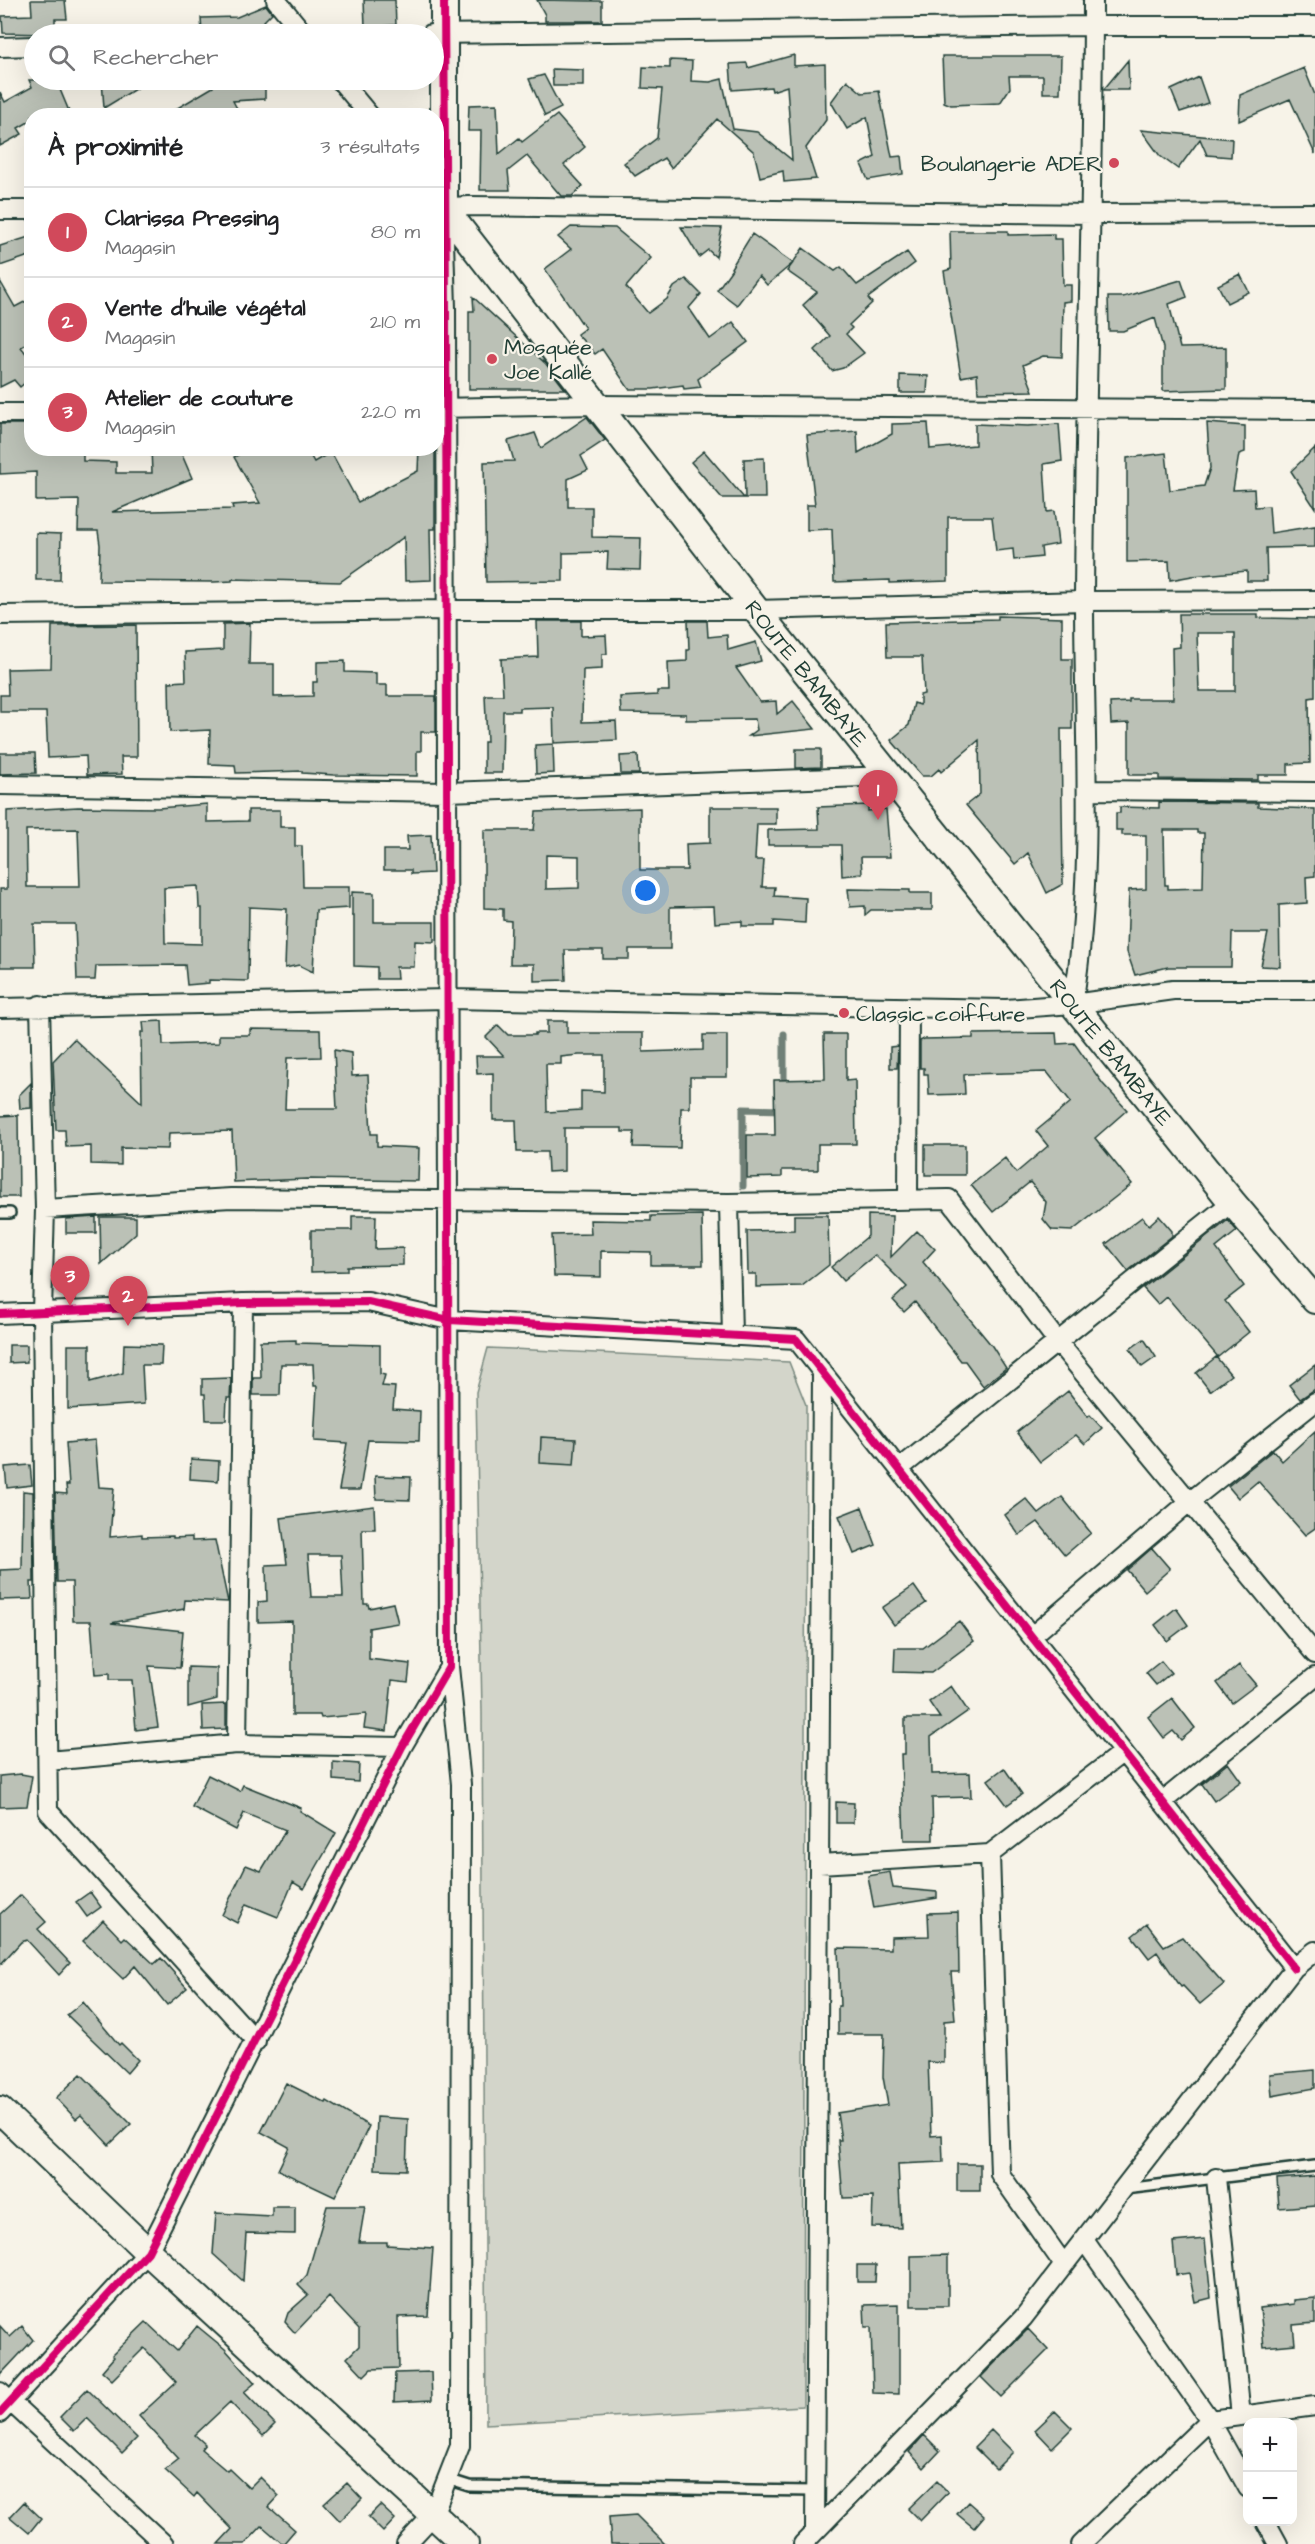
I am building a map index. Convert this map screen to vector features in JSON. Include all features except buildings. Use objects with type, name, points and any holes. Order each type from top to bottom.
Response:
[{"type":"street","points":[[276,0],[296,24]]},
{"type":"street","points":[[439,24],[444,0]]},
{"type":"street","points":[[1073,1004],[1082,951],[1087,790],[1084,601],[1092,214],[1093,0]]},
{"type":"street","points":[[444,34],[1093,26],[1315,26]]},
{"type":"street","points":[[0,47],[24,46]]},
{"type":"street","points":[[348,90],[363,108]]},
{"type":"street","points":[[438,90],[438,108]]},
{"type":"street","points":[[444,204],[1092,214],[1315,213]]},
{"type":"street","points":[[0,210],[24,210]]},
{"type":"street","name":"ROUTE BAMBAYE","points":[[444,210],[756,610],[1232,1202],[1315,1300]]},
{"type":"street","points":[[444,408],[598,405],[1315,410]]},
{"type":"street","points":[[0,413],[24,412]]},
{"type":"street","points":[[406,2544],[433,2515],[460,2446],[461,1784],[449,1667],[447,610],[442,456]]},
{"type":"street","points":[[0,615],[447,610],[756,610],[1084,601],[1315,600]]},
{"type":"street","points":[[0,785],[447,792],[890,776]]},
{"type":"street","points":[[1087,790],[1315,792]]},
{"type":"street","points":[[0,1008],[40,1005],[448,999],[1006,1009],[1073,1004],[1173,990],[1315,990]]},
{"type":"street","points":[[40,1005],[45,1209],[42,1311],[48,1811],[256,2041]]},
{"type":"street","points":[[908,1199],[909,1008]]},
{"type":"street","points":[[45,1209],[231,1198],[729,1203],[949,1199],[1057,1341],[1188,1503],[1315,1654]]},
{"type":"street","points":[[899,1468],[1232,1202]]},
{"type":"street","points":[[729,1203],[732,1336]]},
{"type":"street","points":[[0,1314],[243,1303],[368,1302],[448,1320],[796,1339],[1294,1968]]},
{"type":"street","points":[[237,1744],[243,1303]]},
{"type":"street","points":[[809,2538],[815,2491],[822,1371]]},
{"type":"street","points":[[1032,1636],[1188,1503],[1315,1402]]},
{"type":"street","points":[[164,2544],[3,2403],[148,2252],[402,1747],[449,1667]]},
{"type":"street","points":[[1162,1802],[1315,1677]]},
{"type":"street","points":[[48,1761],[237,1744],[402,1747]]},
{"type":"street","points":[[819,1864],[990,1854],[1124,1752]]},
{"type":"street","points":[[990,1854],[999,2174],[1064,2265]]},
{"type":"street","points":[[809,2538],[1023,2318],[1294,1968],[1315,1951]]},
{"type":"street","points":[[0,2110],[148,2252],[465,2544]]},
{"type":"street","points":[[1216,2178],[1241,2416]]},
{"type":"street","points":[[1084,2240],[1210,2420],[1243,2479]]},
{"type":"street","points":[[1081,2544],[1210,2420],[1315,2406]]},
{"type":"street","points":[[1268,2526],[1278,2544]]},
{"type":"lane","points":[[1123,2189],[1315,2166]]},
{"type":"lane","points":[[447,2479],[469,2486],[815,2491]]},
{"type":"shaded area","points":[[488,1348],[789,1362],[806,1405],[803,2406],[486,2424],[482,1712],[476,1392]]},
{"type":"waterway","points":[[784,1034],[784,1080]]},
{"type":"waterway","points":[[743,1186],[743,1109],[781,1110]]},
{"type":"cycle path","points":[[0,2413],[148,2252],[402,1747],[449,1667],[444,0]]},
{"type":"cycle path","points":[[0,1314],[243,1303],[368,1302],[449,1320],[796,1339],[1294,1968]]},
{"type":"place","name":"Boulangerie ADER","points":[[1114,163]]},
{"type":"place","name":"Mosquée Joe Kallé","points":[[492,359]]},
{"type":"place","name":"Clarissa Pressing","points":[[878,820]]},
{"type":"place","name":"Classic coiffure","points":[[844,1013]]},
{"type":"place","name":"Atelier de couture","points":[[70,1306]]},
{"type":"place","name":"Vente d'huile végétal","points":[[128,1326]]}]
